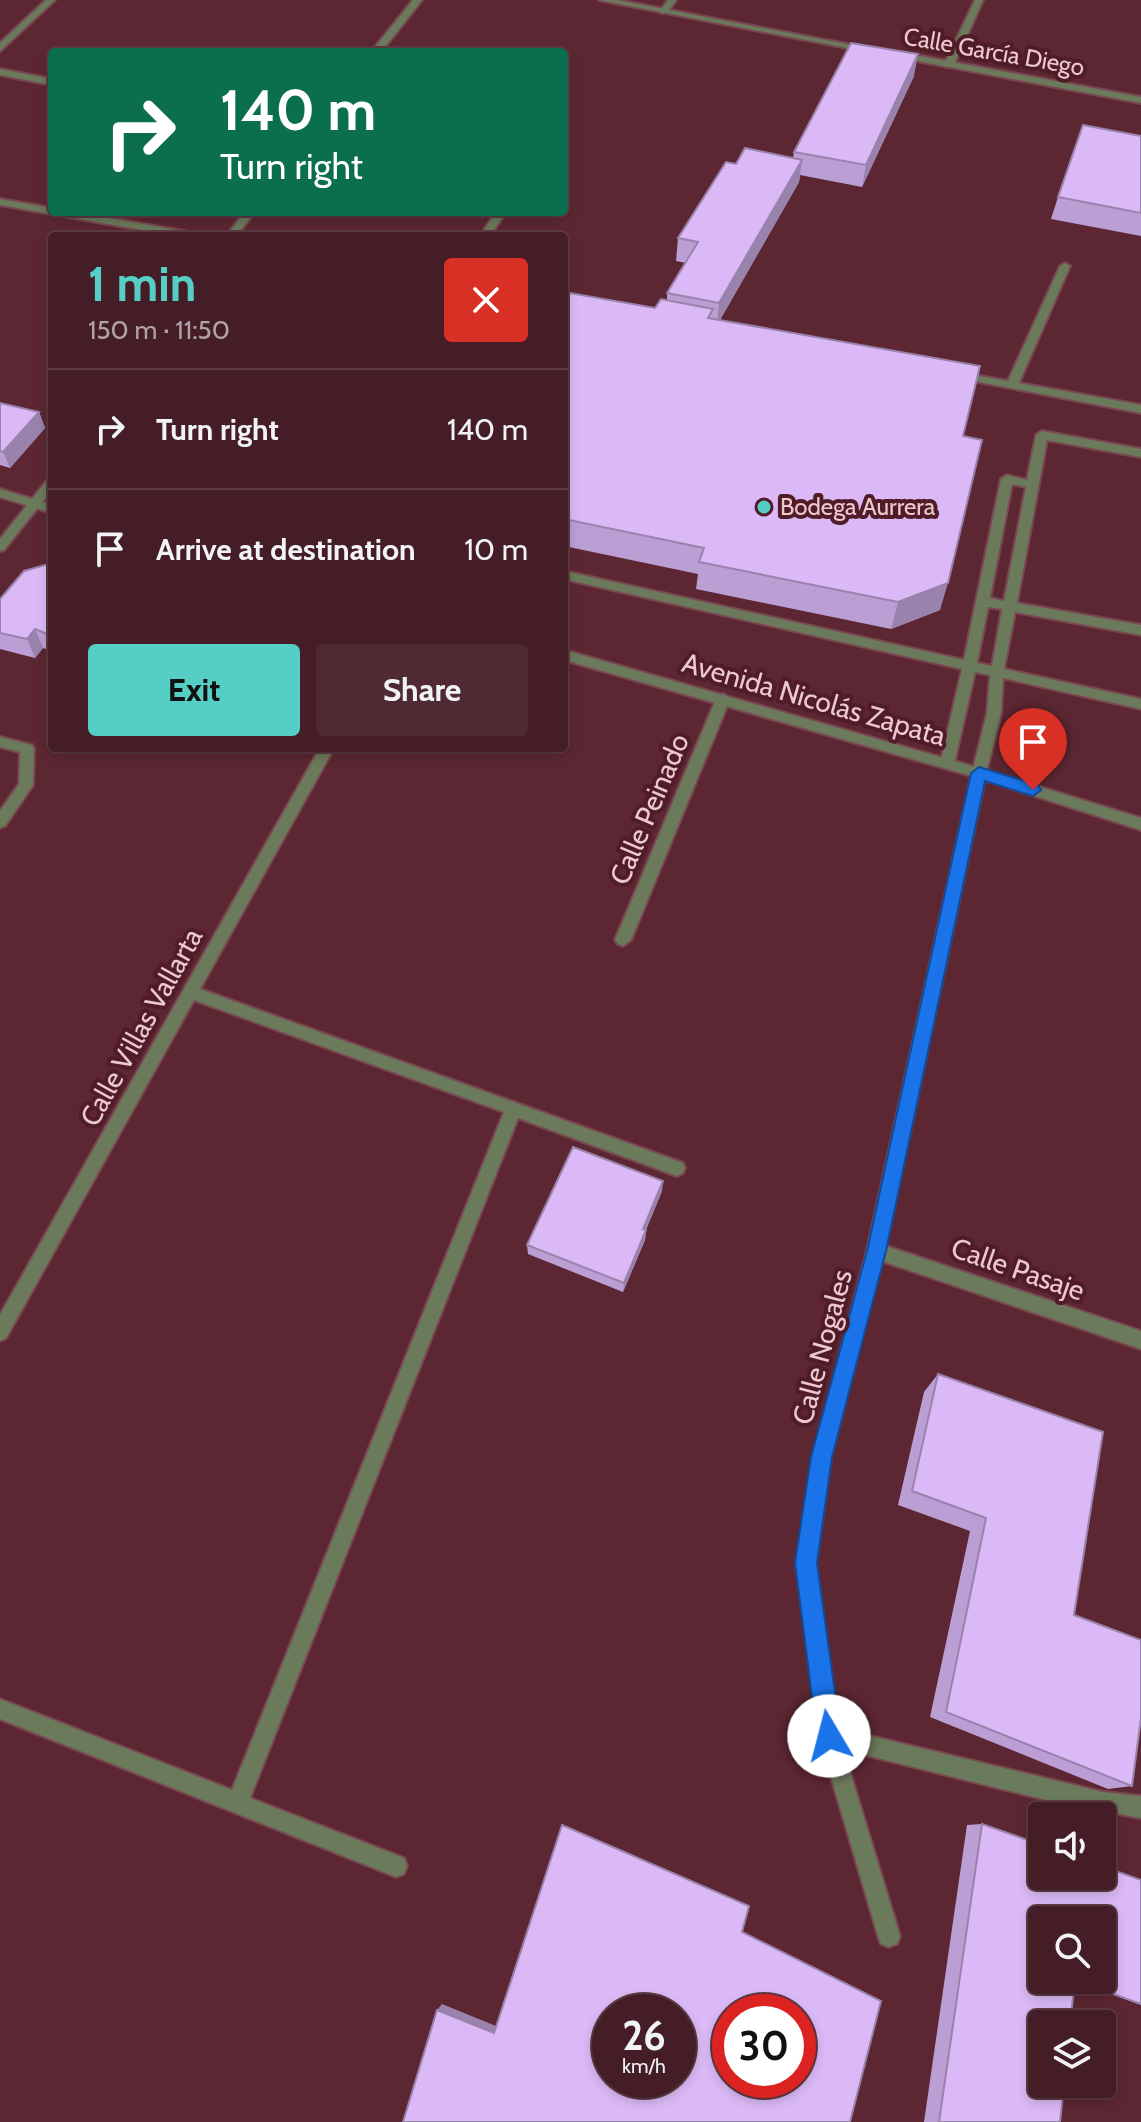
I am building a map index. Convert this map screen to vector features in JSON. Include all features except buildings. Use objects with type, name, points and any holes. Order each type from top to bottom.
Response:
[{"type":"street","points":[[0,48],[51,0]]},
{"type":"street","points":[[379,48],[418,0]]},
{"type":"street","name":"Calle García Diego","points":[[603,0],[874,51]]},
{"type":"street","points":[[664,11],[672,0]]},
{"type":"street","points":[[949,65],[979,0]]},
{"type":"street","name":"Calle García Diego","points":[[889,53],[1141,100]]},
{"type":"street","points":[[0,72],[48,81]]},
{"type":"street","points":[[0,202],[48,210]]},
{"type":"street","points":[[81,216],[171,232]]},
{"type":"street","points":[[234,232],[247,216]]},
{"type":"street","points":[[1012,385],[1065,266]]},
{"type":"street","points":[[950,373],[1141,409]]},
{"type":"street","name":"Calle Nogales","points":[[889,1936],[829,1736],[806,1563],[822,1457],[876,1251],[994,713],[997,672],[1042,435],[1141,453]]},
{"type":"street","points":[[947,764],[1007,479],[1033,485]]},
{"type":"street","points":[[0,547],[48,488]]},
{"type":"street","points":[[0,493],[48,508]]},
{"type":"street","points":[[992,547],[1021,551]]},
{"type":"street","points":[[568,576],[1141,704]]},
{"type":"street","points":[[981,601],[1141,630]]},
{"type":"street","name":"Avenida Nicolás Zapata","points":[[568,656],[979,773],[1141,824]]},
{"type":"street","name":"Calle Peinado","points":[[623,940],[723,699]]},
{"type":"street","points":[[0,742],[27,749],[26,785],[0,822]]},
{"type":"street","name":"Calle Villas Vallarta","points":[[0,1332],[325,752]]},
{"type":"street","points":[[191,992],[677,1168]]},
{"type":"street","points":[[238,1802],[514,1107]]},
{"type":"street","name":"Calle Pasaje","points":[[876,1251],[1141,1340]]},
{"type":"street","points":[[0,1709],[396,1866]]},
{"type":"street","points":[[829,1736],[1103,1803],[1141,1807]]},
{"type":"place","name":"Bodega Aurrera","points":[[764,507]]},
{"type":"route","points":[[829,1736],[806,1563],[822,1457],[876,1251],[979,773],[1033,790]]}]
